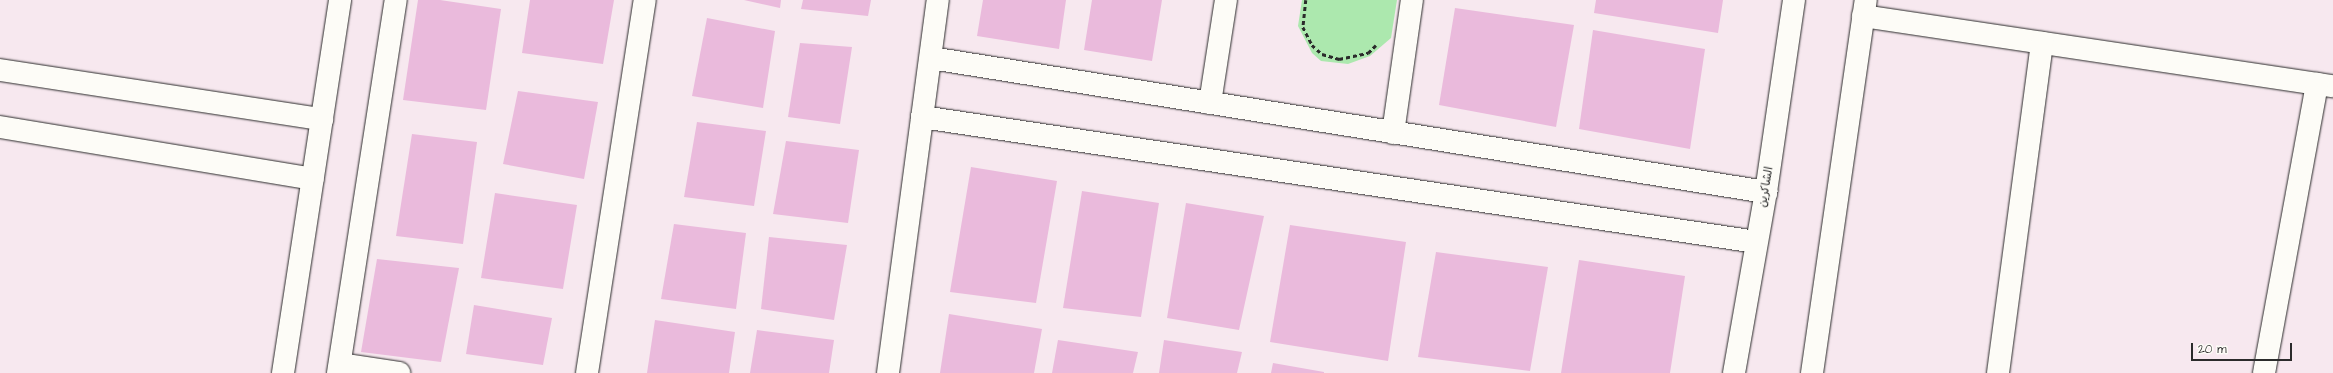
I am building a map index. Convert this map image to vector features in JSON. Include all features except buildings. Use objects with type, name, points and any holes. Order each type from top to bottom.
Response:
[{"type":"street","points":[[283,373],[340,0]]},
{"type":"street","points":[[396,0],[339,368],[399,373]]},
{"type":"street","points":[[587,373],[645,0]]},
{"type":"street","points":[[888,373],[938,0]]},
{"type":"street","points":[[1210,103],[1226,0]]},
{"type":"street","points":[[1393,133],[1412,0]]},
{"type":"street","name":"الشاكرين","points":[[1734,373],[1766,192],[1794,0]]},
{"type":"street","points":[[1812,373],[1864,8],[2042,43],[2325,85],[2264,373]]},
{"type":"street","points":[[1998,373],[2042,43]]},
{"type":"street","points":[[931,58],[1766,192]]},
{"type":"street","points":[[0,70],[322,119]]},
{"type":"street","points":[[922,116],[1756,242]]},
{"type":"street","points":[[0,128],[313,179]]},
{"type":"path","points":[[1306,0],[1303,27],[1312,45],[1322,54],[1339,59],[1368,53]]},
{"type":"green space","points":[[1302,0],[1397,0],[1391,38],[1370,56],[1348,64],[1321,61],[1312,53],[1298,26]]}]
